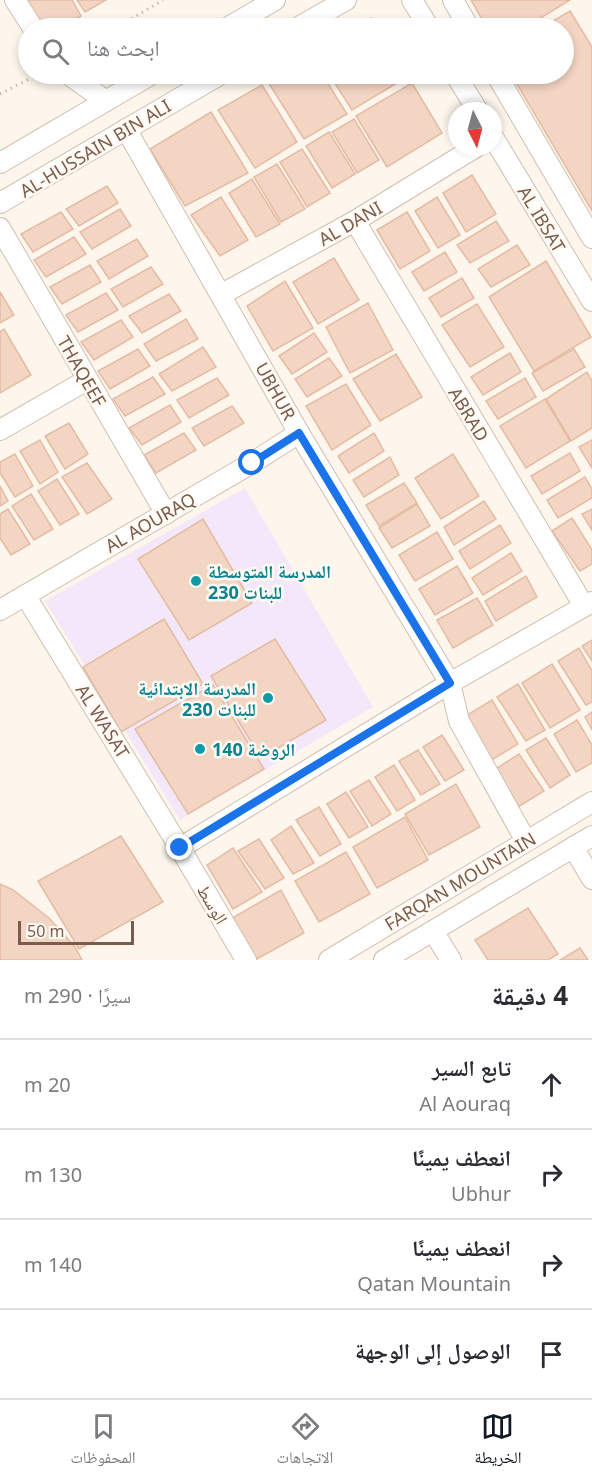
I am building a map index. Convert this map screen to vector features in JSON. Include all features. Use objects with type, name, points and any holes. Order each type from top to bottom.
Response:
[{"type":"street","points":[[15,0],[27,18]]},
{"type":"street","points":[[244,18],[275,0]]},
{"type":"street","points":[[314,18],[346,0]]},
{"type":"street","points":[[412,0],[423,18]]},
{"type":"street","points":[[453,0],[463,18]]},
{"type":"street","points":[[82,84],[106,101]]},
{"type":"street","name":"AL-HUSSAIN BIN ALI","points":[[0,163],[135,84]]},
{"type":"street","name":"AL-HUSSAIN BIN ALI","points":[[0,203],[203,84]]},
{"type":"street","points":[[462,84],[473,102]]},
{"type":"street","name":"AL IBSAT","points":[[502,84],[592,238]]},
{"type":"street","name":"UBHUR","points":[[126,129],[222,294],[299,433],[450,683],[459,721],[526,841]]},
{"type":"street","name":"AL IBSAT","points":[[502,152],[592,301]]},
{"type":"street","name":"AL DANI","points":[[222,294],[355,221],[461,156]]},
{"type":"street","name":"ABRAD","points":[[355,221],[588,604]]},
{"type":"street","name":"THAQEEF","points":[[0,228],[166,514]]},
{"type":"street","points":[[0,430],[87,380]]},
{"type":"street","name":"AL AOURAQ","points":[[0,610],[166,514],[299,433]]},
{"type":"street","name":"AL WASAT","points":[[25,595],[180,848]]},
{"type":"street","points":[[180,848],[450,683],[588,604]]},
{"type":"street","name":"FARQAN MOUNTAIN","points":[[329,960],[592,802]]},
{"type":"street","name":"FARQAN MOUNTAIN","points":[[384,960],[592,836]]},
{"type":"street","points":[[573,847],[592,879]]},
{"type":"street","name":"الوسط","points":[[180,848],[246,960]]},
{"type":"street","points":[[433,932],[451,960]]},
{"type":"path","points":[[133,18],[163,0]]},
{"type":"path","points":[[0,94],[20,84]]},
{"type":"shaded area","points":[[245,488],[373,707],[180,820],[45,601]]},
{"type":"building","points":[[22,0],[72,0],[81,16],[77,18],[32,18]]},
{"type":"building","points":[[77,0],[106,0],[85,12]]},
{"type":"building","points":[[471,0],[570,0],[540,18],[481,18]]},
{"type":"building","points":[[570,11],[592,47],[592,211],[517,84],[574,84],[574,18],[558,18]]},
{"type":"building","points":[[269,84],[328,84],[347,114],[304,139]]},
{"type":"building","points":[[335,84],[395,84],[352,110]]},
{"type":"building","points":[[413,84],[442,133],[387,167],[356,116]]},
{"type":"building","points":[[262,85],[297,142],[255,168],[218,110]]},
{"type":"building","points":[[211,112],[248,173],[185,206],[150,149]]},
{"type":"building","points":[[354,119],[379,160],[357,173],[332,132]]},
{"type":"building","points":[[329,132],[355,174],[332,188],[306,146]]},
{"type":"building","points":[[302,149],[330,193],[307,207],[280,162]]},
{"type":"building","points":[[277,164],[305,209],[281,222],[254,177]]},
{"type":"building","points":[[472,175],[496,214],[466,232],[443,193]]},
{"type":"building","points":[[252,179],[280,224],[256,237],[229,193]]},
{"type":"building","points":[[107,186],[118,203],[79,226],[66,209]]},
{"type":"building","points":[[221,197],[248,240],[220,256],[191,215]]},
{"type":"building","points":[[437,197],[460,235],[438,248],[415,211]]},
{"type":"building","points":[[120,209],[131,226],[92,249],[80,232]]},
{"type":"building","points":[[61,212],[73,229],[33,252],[21,234]]},
{"type":"building","points":[[407,212],[430,251],[400,269],[377,230]]},
{"type":"building","points":[[496,221],[509,241],[470,263],[457,245]]},
{"type":"building","points":[[74,237],[86,254],[46,277],[34,260]]},
{"type":"building","points":[[137,239],[148,256],[109,279],[97,261]]},
{"type":"building","points":[[517,245],[530,265],[491,287],[478,269]]},
{"type":"building","points":[[445,252],[457,272],[424,291],[412,272]]},
{"type":"building","points":[[334,258],[359,300],[318,324],[293,282]]},
{"type":"building","points":[[546,261],[591,337],[534,371],[489,297]]},
{"type":"building","points":[[90,265],[101,282],[62,304],[50,287]]},
{"type":"building","points":[[151,267],[163,284],[123,307],[111,289]]},
{"type":"building","points":[[462,278],[474,298],[441,317],[429,298]]},
{"type":"building","points":[[285,281],[313,328],[273,351],[247,306]]},
{"type":"building","points":[[0,292],[14,315],[0,323]]},
{"type":"building","points":[[106,293],[118,310],[78,332],[66,315]]},
{"type":"building","points":[[169,294],[181,311],[142,333],[129,316]]},
{"type":"building","points":[[368,303],[393,350],[350,373],[326,327]]},
{"type":"building","points":[[477,304],[504,347],[470,367],[442,325]]},
{"type":"building","points":[[186,319],[198,339],[156,361],[144,344]]},
{"type":"building","points":[[121,320],[133,337],[94,360],[81,342]]},
{"type":"building","points":[[4,329],[31,375],[0,393],[0,332]]},
{"type":"building","points":[[314,333],[327,352],[292,374],[279,356]]},
{"type":"building","points":[[203,347],[216,367],[172,391],[159,374]]},
{"type":"building","points":[[138,349],[150,366],[110,389],[98,371]]},
{"type":"building","points":[[574,349],[585,367],[543,391],[532,373]]},
{"type":"building","points":[[510,353],[521,372],[483,395],[471,377]]},
{"type":"building","points":[[396,354],[422,397],[380,421],[353,379]]},
{"type":"building","points":[[329,358],[342,376],[307,397],[295,379]]},
{"type":"building","points":[[587,372],[592,381],[592,428],[571,441],[546,399]]},
{"type":"building","points":[[153,377],[165,394],[125,416],[113,399]]},
{"type":"building","points":[[217,378],[229,395],[189,418],[177,400]]},
{"type":"building","points":[[525,378],[536,397],[498,419],[486,401]]},
{"type":"building","points":[[346,384],[371,425],[332,450],[306,406]]},
{"type":"building","points":[[545,399],[570,441],[526,468],[500,426]]},
{"type":"building","points":[[170,405],[181,422],[142,445],[129,428]]},
{"type":"building","points":[[232,406],[244,423],[204,446],[192,428]]},
{"type":"building","points":[[69,423],[88,454],[65,469],[45,436]]},
{"type":"building","points":[[184,433],[196,450],[156,473],[144,455]]},
{"type":"building","points":[[374,433],[384,451],[349,473],[338,456]]},
{"type":"building","points":[[40,440],[58,472],[40,484],[20,451]]},
{"type":"building","points":[[592,440],[592,468],[579,447]]},
{"type":"building","points":[[570,453],[580,471],[542,494],[531,476]]},
{"type":"building","points":[[15,454],[33,486],[15,497],[0,473],[0,462]]},
{"type":"building","points":[[453,454],[479,496],[441,519],[415,478]]},
{"type":"building","points":[[390,457],[399,475],[364,497],[353,480]]},
{"type":"building","points":[[87,463],[112,499],[87,514],[62,477]]},
{"type":"building","points":[[585,477],[592,489],[592,498],[558,518],[547,500]]},
{"type":"building","points":[[57,479],[79,514],[60,525],[38,491]]},
{"type":"building","points":[[404,483],[417,503],[379,526],[366,505]]},
{"type":"building","points":[[0,486],[8,501],[0,506]]},
{"type":"building","points":[[31,494],[53,529],[34,540],[12,506]]},
{"type":"building","points":[[484,501],[496,519],[454,545],[444,527]]},
{"type":"building","points":[[417,504],[430,526],[392,548],[379,528]]},
{"type":"building","points":[[8,509],[30,544],[11,555],[0,538],[0,514]]},
{"type":"building","points":[[592,509],[592,530],[582,514]]},
{"type":"building","points":[[572,518],[592,550],[592,564],[580,571],[552,531]]},
{"type":"building","name":"المدرسة المتوسطة 230 للبنات","points":[[203,519],[252,603],[189,640],[138,559]]},
{"type":"building","points":[[500,525],[511,543],[470,569],[459,551]]},
{"type":"building","points":[[437,532],[453,559],[415,581],[399,555]]},
{"type":"building","points":[[511,553],[522,571],[483,595],[472,578]]},
{"type":"building","points":[[457,566],[473,593],[435,615],[419,589]]},
{"type":"building","points":[[526,576],[537,597],[496,621],[485,601]]},
{"type":"building","points":[[477,598],[493,625],[453,648],[437,620]]},
{"type":"building","points":[[164,619],[203,684],[121,732],[83,667]]},
{"type":"building","name":"المدرسة الابتدائية 230 للبنات","points":[[275,639],[326,720],[261,758],[211,676]]},
{"type":"building","points":[[592,640],[592,661],[582,646]]},
{"type":"building","points":[[579,648],[592,671],[592,702],[586,705],[558,661]]},
{"type":"building","points":[[552,664],[580,710],[550,728],[522,683]]},
{"type":"building","points":[[518,684],[545,730],[526,741],[497,697]]},
{"type":"building","name":"الروضة 140","points":[[213,685],[264,769],[188,814],[135,729]]},
{"type":"building","points":[[492,700],[518,744],[490,761],[464,717]]},
{"type":"building","points":[[592,712],[592,730],[585,717]]},
{"type":"building","points":[[577,720],[592,745],[592,763],[576,772],[554,734]]},
{"type":"building","points":[[442,735],[464,770],[445,781],[423,747]]},
{"type":"building","points":[[546,738],[570,775],[550,788],[526,750]]},
{"type":"building","points":[[418,750],[440,784],[421,795],[399,761]]},
{"type":"building","points":[[519,754],[544,791],[518,807],[494,770]]},
{"type":"building","points":[[394,765],[415,800],[397,811],[375,777]]},
{"type":"building","points":[[369,780],[391,814],[372,826],[350,791]]},
{"type":"building","points":[[456,784],[480,827],[429,855],[405,814]]},
{"type":"building","points":[[346,792],[368,827],[349,838],[327,804]]},
{"type":"building","points":[[319,807],[341,844],[320,856],[296,820]]},
{"type":"building","points":[[405,817],[428,860],[377,888],[353,847]]},
{"type":"building","points":[[291,826],[314,863],[293,874],[271,840]]},
{"type":"building","points":[[121,836],[163,902],[79,949],[38,881]]},
{"type":"building","points":[[259,839],[284,878],[265,889],[238,851]]},
{"type":"building","points":[[233,848],[262,892],[233,909],[207,865]]},
{"type":"building","points":[[346,852],[370,894],[319,922],[295,881]]},
{"type":"building","points":[[0,884],[13,890],[49,918],[75,947],[82,960],[0,960]]},
{"type":"building","points":[[281,890],[304,933],[255,960],[229,920]]},
{"type":"building","points":[[528,908],[558,954],[548,960],[488,960],[475,940]]},
{"type":"building","points":[[580,948],[588,960],[560,960]]},
{"type":"place","name":"المدرسة المتوسطة 230 للبنات","points":[[196,581]]},
{"type":"place","name":"المدرسة الابتدائية 230 للبنات","points":[[268,698]]},
{"type":"place","name":"الروضة 140","points":[[200,749]]},
{"type":"route","points":[[180,848],[450,683],[299,433],[252,463]]}]
